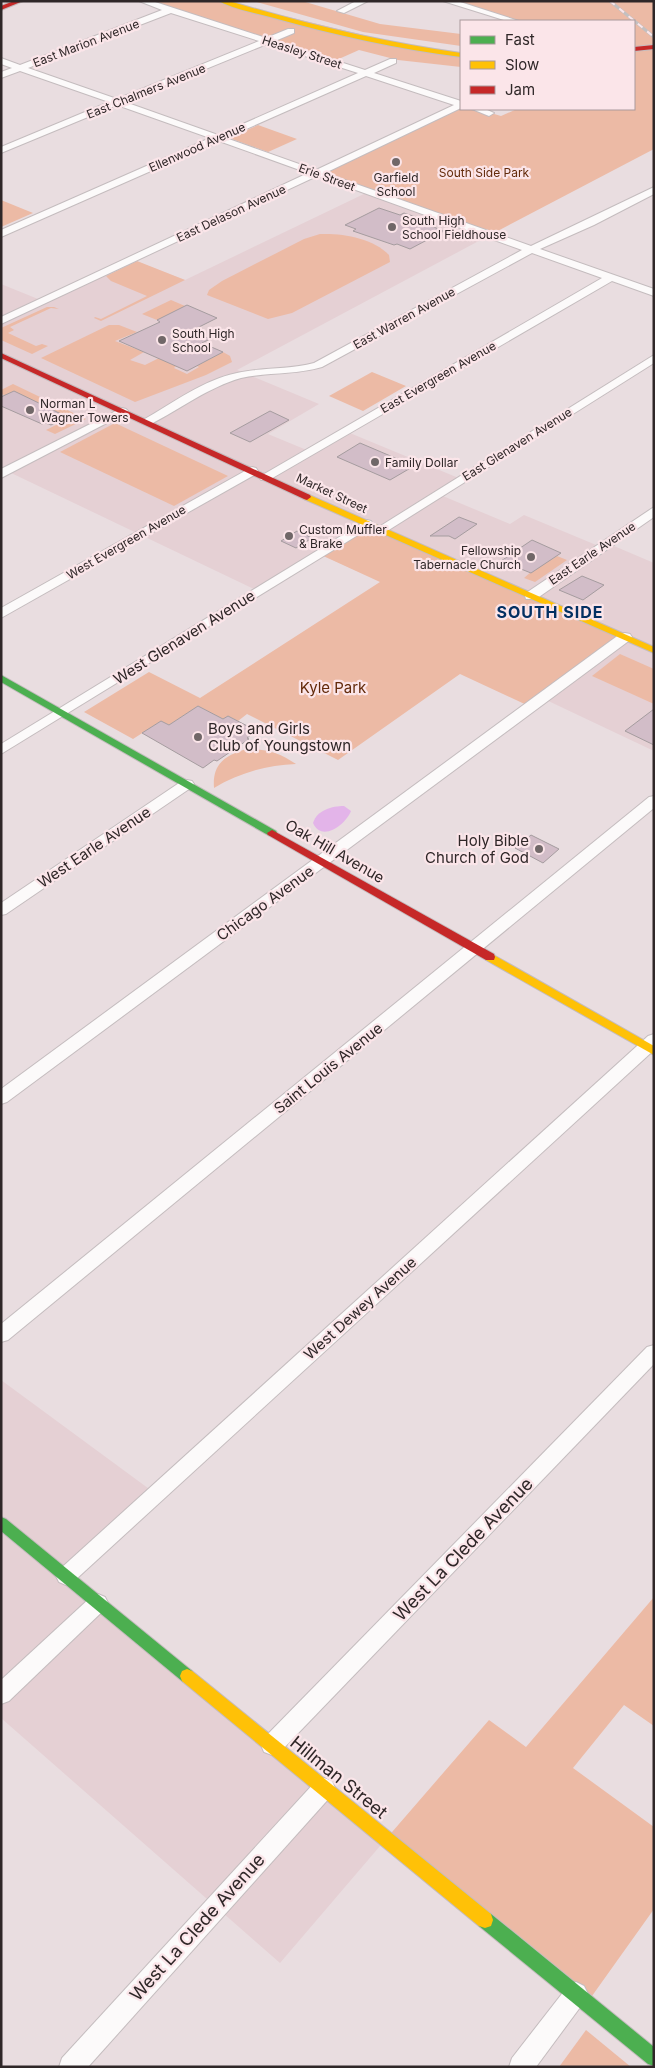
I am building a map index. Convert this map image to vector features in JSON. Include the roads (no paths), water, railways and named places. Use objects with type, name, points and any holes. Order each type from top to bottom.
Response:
[{"type":"main road","points":[[1,8],[20,1]]},
{"type":"main road","points":[[222,1],[349,37],[460,55]]},
{"type":"main road","points":[[253,1],[363,32],[460,46]]},
{"type":"main road","points":[[635,49],[649,53]]},
{"type":"main road","name":"Market Street","points":[[1,355],[380,530],[654,650]]},
{"type":"main road","name":"Oak Hill Avenue","points":[[1,678],[474,948],[651,1046]]},
{"type":"main road","name":"Hillman Street","points":[[1,1523],[654,2058]]},
{"type":"street","name":"Heasley Street","points":[[143,1],[460,104]]},
{"type":"street","points":[[341,11],[364,1]]},
{"type":"street","points":[[447,1],[512,20]]},
{"type":"street","name":"East Marion Avenue","points":[[1,75],[170,10]]},
{"type":"street","name":"East Chalmers Avenue","points":[[1,150],[291,31]]},
{"type":"street","name":"Erie Street","points":[[1,61],[654,293]]},
{"type":"street","name":"Ellenwood Avenue","points":[[1,234],[393,61]]},
{"type":"street","name":"East Delason Avenue","points":[[1,321],[460,104]]},
{"type":"street","points":[[480,110],[489,113]]},
{"type":"street","name":"East Warren Avenue","points":[[147,422],[228,379],[252,373],[303,369],[318,365],[530,250],[604,216],[654,190]]},
{"type":"street","name":"East Evergreen Avenue","points":[[265,477],[610,278]]},
{"type":"street","name":"East Glenaven Avenue","points":[[380,530],[654,358]]},
{"type":"street","points":[[1,474],[122,411]]},
{"type":"street","name":"West Evergreen Avenue","points":[[1,614],[252,471]]},
{"type":"street","name":"East Earle Avenue","points":[[530,596],[654,511]]},
{"type":"street","name":"West Glenaven Avenue","points":[[1,750],[367,524]]},
{"type":"street","name":"Chicago Avenue","points":[[1,1098],[625,637]]},
{"type":"street","name":"West Earle Avenue","points":[[1,910],[187,784]]},
{"type":"street","name":"Saint Louis Avenue","points":[[1,1335],[654,800]]},
{"type":"street","name":"West Dewey Avenue","points":[[66,1576],[651,1046]]},
{"type":"street","name":"West La Clede Avenue","points":[[272,1746],[654,1352]]},
{"type":"street","points":[[1,1694],[98,1603]]},
{"type":"street","name":"West La Clede Avenue","points":[[70,2067],[324,1788]]},
{"type":"street","points":[[521,2067],[576,1994]]},
{"type":"railway","points":[[610,1],[633,20]]},
{"type":"railway","points":[[635,21],[654,37]]},
{"type":"place","name":"Garfield School","points":[[396,162]]},
{"type":"place","name":"South High School Fieldhouse","points":[[392,227]]},
{"type":"place","name":"South High School","points":[[162,340]]},
{"type":"place","name":"Norman L Wagner Towers","points":[[30,410]]},
{"type":"place","name":"Family Dollar","points":[[375,462]]},
{"type":"place","name":"Custom Muffler & Brake","points":[[289,536]]},
{"type":"place","name":"Fellowship Tabernacle Church","points":[[531,557]]},
{"type":"place","name":"Boys and Girls Club of Youngstown","points":[[198,737]]},
{"type":"place","name":"Holy Bible Church of God","points":[[539,849]]},
{"type":"district","name":"SOUTH SIDE","points":[[550,612]]},
{"type":"park label","name":"South Side Park","points":[[484,172]]},
{"type":"park label","name":"Kyle Park","points":[[333,687]]}]
